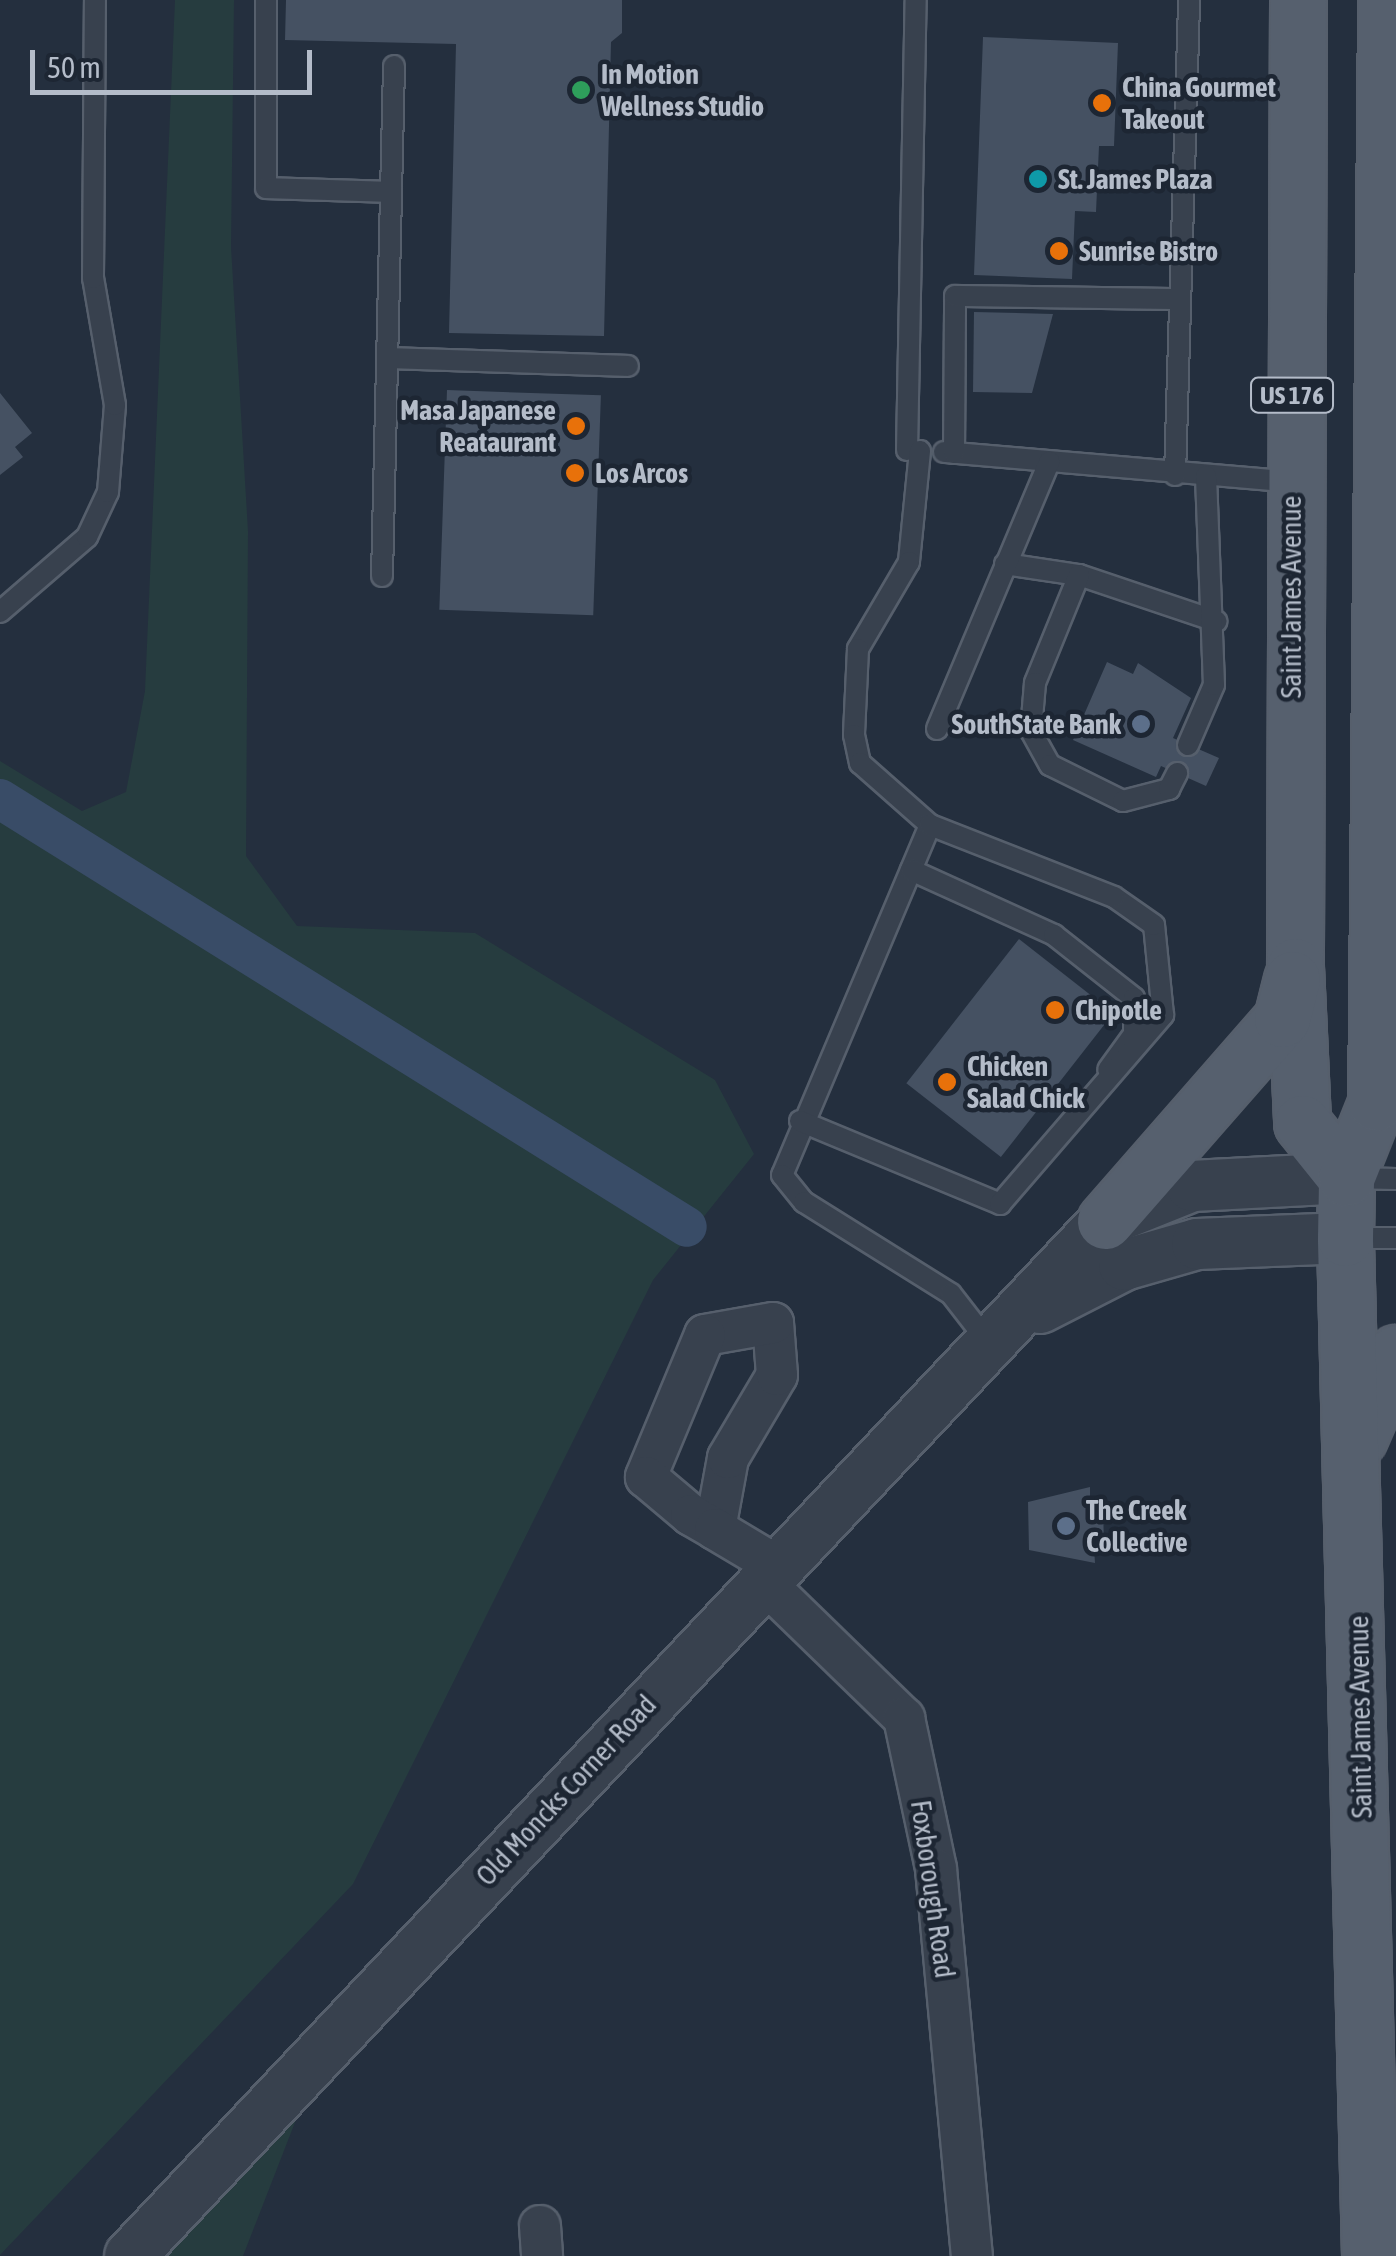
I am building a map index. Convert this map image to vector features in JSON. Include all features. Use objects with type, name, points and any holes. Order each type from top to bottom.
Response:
[{"type":"main road","name":"Saint James Avenue","points":[[1298,0],[1291,482],[1295,966],[1302,1122],[1371,1179]]},
{"type":"main road","name":"Saint James Avenue","points":[[1370,2256],[1354,1450],[1371,1238],[1376,1103],[1386,1042],[1386,0]]},
{"type":"main road","points":[[1105,1222],[1282,1019],[1295,966]]},
{"type":"main road","points":[[1354,1450],[1396,1353]]},
{"type":"street","points":[[1105,1222],[1192,1186],[1371,1179]]},
{"type":"street","name":"Old Moncks Corner Road","points":[[130,2256],[1105,1222]]},
{"type":"street","points":[[997,1335],[1124,1265],[1197,1244],[1371,1238]]},
{"type":"street","name":"Foxborough Road","points":[[715,1529],[728,1458],[776,1375],[774,1322],[705,1335],[646,1477],[770,1574],[904,1718],[936,1869],[972,2256]]},
{"type":"lane","points":[[0,612],[88,537],[108,492],[115,405],[93,278],[95,0]]},
{"type":"lane","points":[[266,0],[266,188],[391,192]]},
{"type":"lane","points":[[916,0],[930,451]]},
{"type":"lane","points":[[1174,475],[1189,0]]},
{"type":"lane","points":[[382,576],[394,66]]},
{"type":"lane","points":[[994,1205],[1155,1033],[1163,1015],[1160,941],[1154,924],[1114,897],[930,825],[860,763],[854,735],[858,649],[910,562],[955,296],[1180,299]]},
{"type":"lane","points":[[390,358],[628,366]]},
{"type":"lane","points":[[930,451],[1174,475],[1291,482]]},
{"type":"lane","points":[[938,729],[1049,462]]},
{"type":"lane","points":[[1188,744],[1214,686],[1216,621],[1205,591],[1206,476]]},
{"type":"lane","points":[[1005,564],[1079,575],[1216,621]]},
{"type":"lane","points":[[1079,575],[1034,683],[1031,731],[1050,765],[1123,801],[1169,789],[1177,773]]},
{"type":"lane","points":[[930,825],[800,1121],[782,1175],[804,1202],[951,1294],[997,1335]]},
{"type":"lane","points":[[911,870],[1054,936],[1134,998],[1139,1014],[1110,1068],[994,1205]]},
{"type":"lane","points":[[800,1121],[994,1205]]},
{"type":"green space","points":[[175,0],[234,0],[231,247],[248,531],[246,856],[297,926],[475,933],[715,1080],[754,1154],[653,1280],[353,1884],[0,2255],[0,761],[82,811],[126,792],[145,691]]},
{"type":"green space","points":[[306,2094],[243,2256],[156,2256]]},
{"type":"building","points":[[286,0],[622,0],[622,33],[611,42],[604,336],[449,333],[456,44],[285,40]]},
{"type":"building","name":"St. James Plaza","points":[[983,37],[1118,43],[1114,146],[1099,146],[1096,212],[1075,211],[1072,279],[974,275]]},
{"type":"building","points":[[974,312],[1053,314],[1032,393],[973,392]]},
{"type":"building","points":[[447,390],[601,395],[593,615],[439,610]]},
{"type":"building","points":[[0,393],[32,433],[15,447],[23,457],[0,475]]},
{"type":"building","points":[[1107,662],[1133,674],[1138,663],[1191,698],[1173,738],[1219,758],[1206,786],[1161,766],[1156,777],[1073,740]]},
{"type":"building","points":[[1019,939],[1114,1013],[1001,1157],[906,1083]]},
{"type":"building","name":"The Creek Collective","points":[[1090,1487],[1090,1503],[1103,1503],[1104,1548],[1094,1548],[1095,1563],[1029,1550],[1028,1502]]},
{"type":"waterway","points":[[0,799],[687,1227]]},
{"type":"place","name":"In Motion Wellness Studio","points":[[581,90]]},
{"type":"place","name":"China Gourmet Takeout","points":[[1102,103]]},
{"type":"place","name":"St. James Plaza","points":[[1038,179]]},
{"type":"place","name":"Sunrise Bistro","points":[[1059,251]]},
{"type":"place","name":"Masa Japanese Reataurant","points":[[576,426]]},
{"type":"place","name":"Los Arcos","points":[[575,473]]},
{"type":"place","name":"SouthState Bank","points":[[1141,724]]},
{"type":"place","name":"Chipotle","points":[[1055,1010]]},
{"type":"place","name":"Chicken Salad Chick","points":[[947,1082]]},
{"type":"place","name":"The Creek Collective","points":[[1066,1526]]}]
